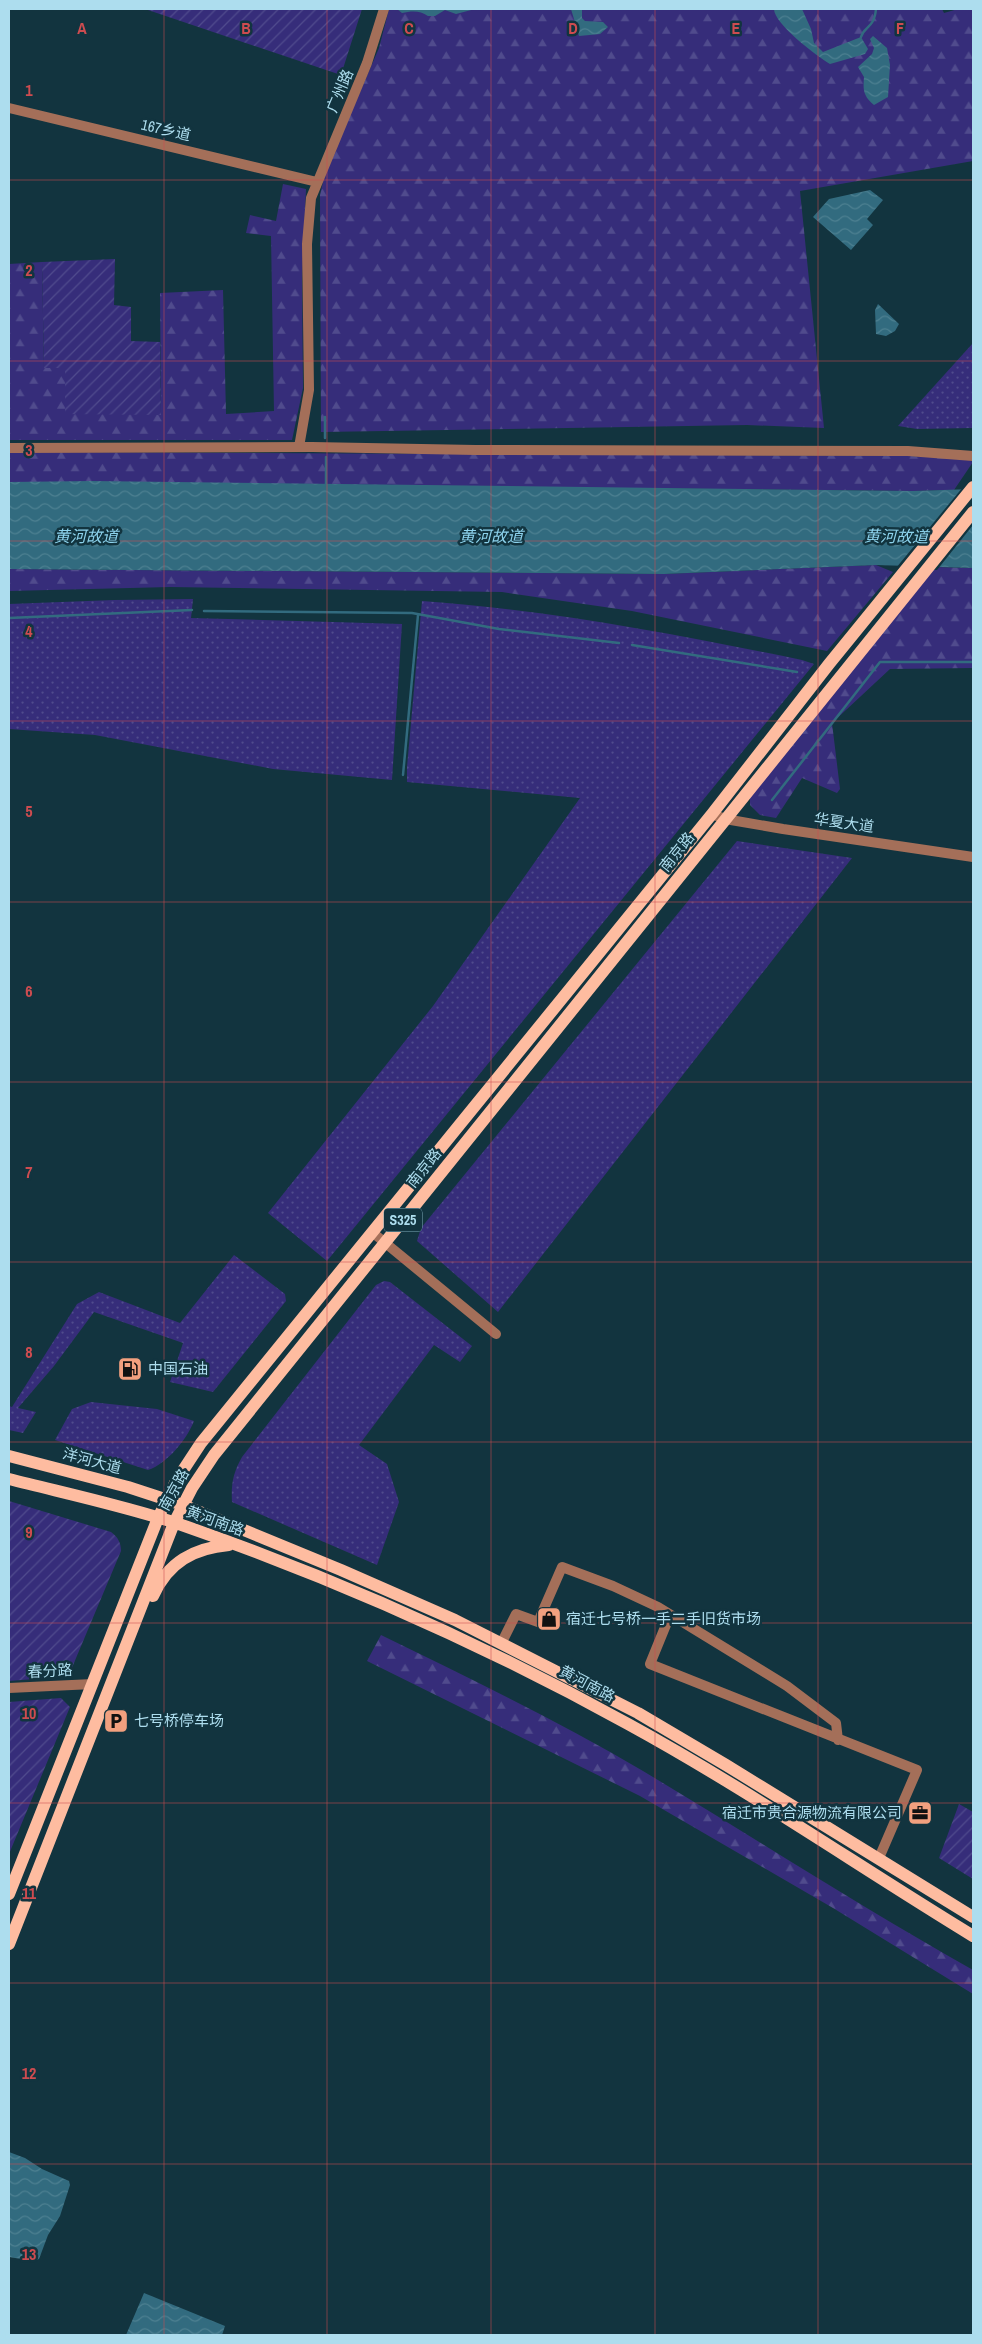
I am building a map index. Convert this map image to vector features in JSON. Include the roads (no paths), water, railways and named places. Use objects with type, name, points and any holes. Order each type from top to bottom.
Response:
[{"type":"main road","name":"南京路","points":[[9,1894],[158,1518],[200,1443],[712,814],[829,664],[973,488]]},
{"type":"main road","name":"南京路","points":[[9,1944],[174,1523],[183,1504],[214,1455],[973,512]]},
{"type":"main road","name":"洋河大道","points":[[9,1456],[167,1499]]},
{"type":"main road","points":[[9,1479],[158,1518]]},
{"type":"main road","name":"黄河南路","points":[[167,1499],[373,1584],[502,1642],[638,1713],[973,1917]]},
{"type":"main road","name":"黄河南路","points":[[158,1518],[354,1590],[496,1655],[621,1720],[714,1774],[973,1936]]},
{"type":"main road","points":[[101,1709],[110,1699],[157,1586],[167,1574],[192,1553],[208,1547],[233,1544]]},
{"type":"street","name":"广州路","points":[[299,447],[309,390],[307,244],[311,198],[367,64],[384,9]]},
{"type":"street","name":"167乡道","points":[[9,108],[317,182]]},
{"type":"street","points":[[9,448],[299,447],[912,451],[973,456]]},
{"type":"street","name":"华夏大道","points":[[712,814],[725,819],[973,857]]},
{"type":"street","points":[[372,1232],[496,1334]]},
{"type":"street","points":[[502,1642],[516,1614],[538,1622],[562,1566],[613,1586],[670,1615],[786,1686],[836,1723],[838,1740]]},
{"type":"street","points":[[670,1615],[650,1664],[917,1770],[878,1858]]},
{"type":"street","name":"春分路","points":[[9,1688],[93,1684]]},
{"type":"water","points":[[397,9],[475,9],[456,14],[445,10],[435,16],[428,16],[415,12],[402,13]]},
{"type":"water","points":[[571,9],[582,9],[582,18],[585,21],[603,22],[608,27],[600,34],[579,36]]},
{"type":"water","points":[[774,9],[802,9],[811,29],[814,43],[823,52],[861,37],[868,49],[865,54],[830,64],[788,31],[781,23]]},
{"type":"water","points":[[873,36],[887,48],[890,65],[888,97],[874,105],[866,96],[864,77],[858,67],[872,54],[874,48],[870,39]]},
{"type":"water","points":[[870,190],[883,200],[867,219],[873,225],[851,250],[813,217],[829,199]]},
{"type":"water","points":[[878,304],[899,324],[895,331],[886,336],[876,334],[875,310]]},
{"type":"water","name":"黄河故道","points":[[92,481],[913,491],[973,489],[973,568],[876,565],[664,574],[9,569],[9,482]]},
{"type":"water","points":[[9,2152],[25,2158],[42,2169],[69,2181],[70,2185],[60,2216],[48,2235],[39,2259],[34,2261],[9,2257]]},
{"type":"water","points":[[144,2293],[225,2326],[222,2335],[126,2335]]},
{"type":"waterway","points":[[861,37],[862,33],[871,24],[876,9]]},
{"type":"waterway","points":[[325,417],[325,438]]},
{"type":"waterway","points":[[326,457],[326,486]]},
{"type":"waterway","points":[[9,618],[192,610]]},
{"type":"waterway","points":[[204,611],[412,613],[499,629],[619,643]]},
{"type":"waterway","points":[[403,775],[418,615]]},
{"type":"waterway","points":[[632,645],[797,672]]},
{"type":"waterway","points":[[772,800],[880,662],[973,662]]},
{"type":"place","name":"中国石油","points":[[130,1369]]},
{"type":"place","name":"宿迁七号桥一手二手旧货市场","points":[[549,1619]]},
{"type":"place","name":"七号桥停车场","points":[[116,1721]]},
{"type":"place","name":"宿迁市贵合源物流有限公司","points":[[920,1813]]}]
